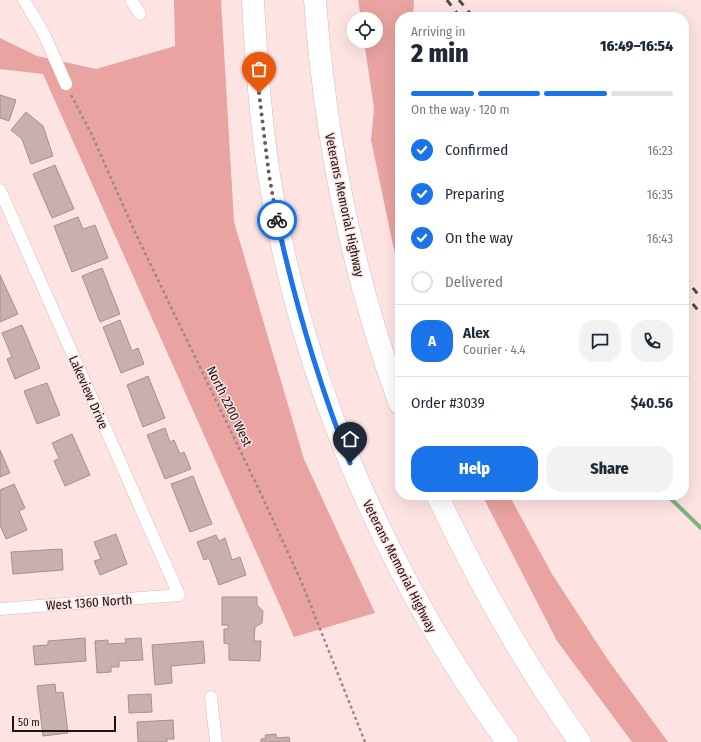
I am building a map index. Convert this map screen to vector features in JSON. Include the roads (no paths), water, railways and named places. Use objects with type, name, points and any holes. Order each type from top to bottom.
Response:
[{"type":"highway","name":"Veterans Memorial Highway","points":[[253,0],[261,116],[274,203],[294,295],[322,389],[350,463],[403,577],[450,659],[507,742]]},
{"type":"highway","name":"Veterans Memorial Highway","points":[[315,0],[324,93],[340,194],[364,293],[395,389]]},
{"type":"highway","points":[[439,500],[469,562],[501,621],[540,685],[580,742]]},
{"type":"street","points":[[24,0],[43,32],[66,84]]},
{"type":"street","points":[[131,0],[140,14]]},
{"type":"street","name":"Lakeview Drive","points":[[0,190],[179,595]]},
{"type":"street","name":"West 1360 North","points":[[0,609],[179,595]]},
{"type":"street","points":[[211,697],[216,742]]},
{"type":"waterway","points":[[672,500],[701,528]]},
{"type":"railway","points":[[447,0],[456,12]]},
{"type":"railway","points":[[459,0],[469,12]]},
{"type":"railway","points":[[689,283],[701,298]]},
{"type":"railway","points":[[689,299],[701,314]]}]
